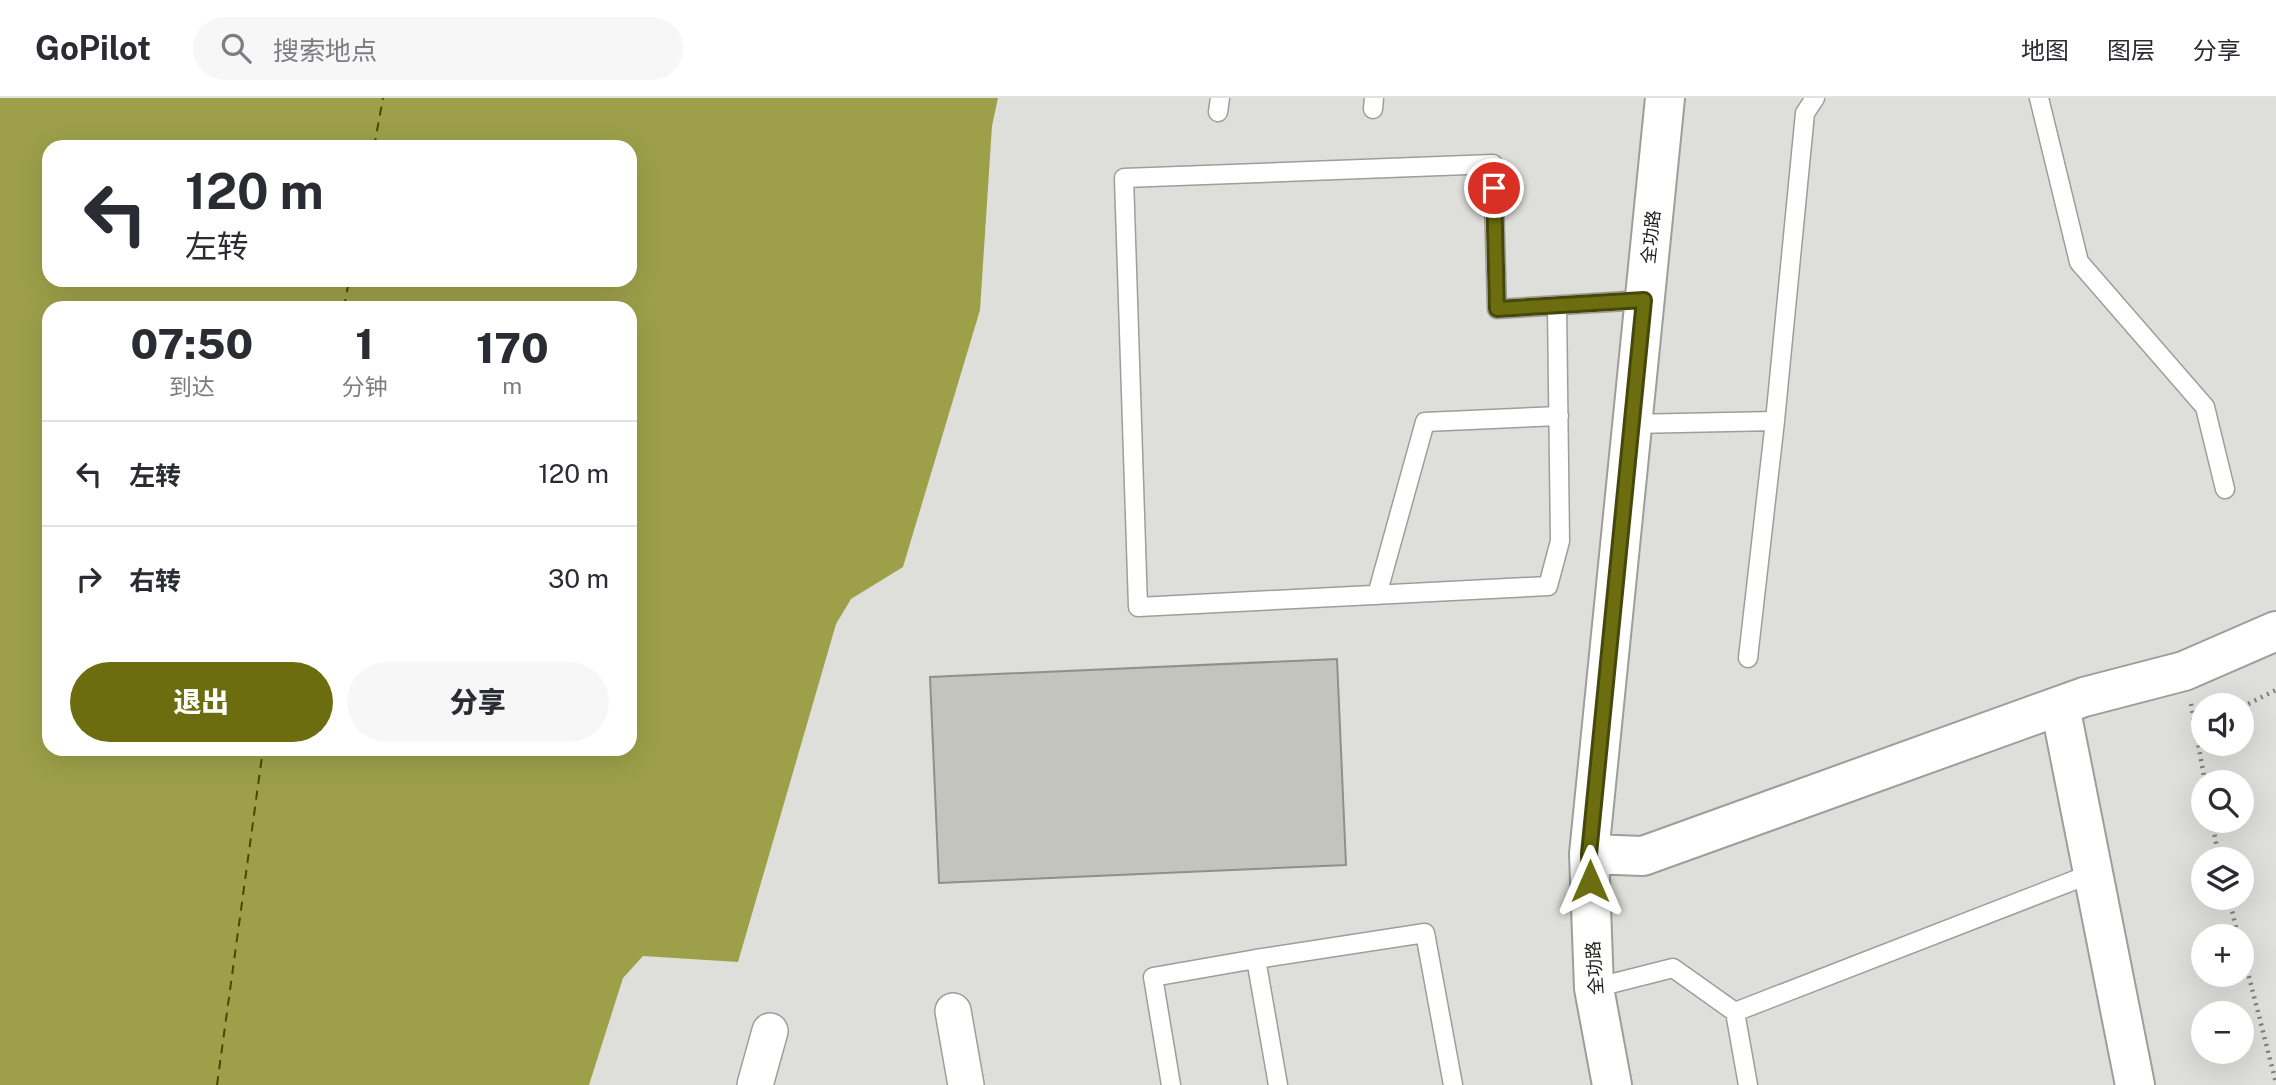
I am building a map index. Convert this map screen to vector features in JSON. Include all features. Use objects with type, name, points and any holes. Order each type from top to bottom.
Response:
[{"type":"street","name":"全功路","points":[[1612,1085],[1594,988],[1589,854],[1665,98]]},
{"type":"street","points":[[1589,854],[1643,856],[2084,697],[2184,671],[2276,631]]},
{"type":"street","points":[[2060,706],[2135,1085]]},
{"type":"street","points":[[953,1011],[967,1085]]},
{"type":"street","points":[[755,1085],[770,1031]]},
{"type":"lane","points":[[1748,658],[1775,421],[1805,113],[1815,98]]},
{"type":"lane","points":[[2039,98],[2079,262],[2205,407],[2225,489]]},
{"type":"lane","points":[[1557,306],[1560,541],[1548,586],[1138,607],[1124,178],[1493,164],[1497,309],[1644,300]]},
{"type":"lane","points":[[1377,595],[1425,422],[1559,416]]},
{"type":"lane","points":[[1632,424],[1775,421]]},
{"type":"lane","points":[[1735,1012],[2093,873]]},
{"type":"lane","points":[[1171,1085],[1153,976],[1425,933],[1453,1085]]},
{"type":"lane","points":[[1255,959],[1278,1085]]},
{"type":"lane","points":[[1594,988],[1673,968],[1735,1012],[1748,1085]]},
{"type":"path","points":[[2184,671],[2191,705]]},
{"type":"path","points":[[2254,701],[2276,690]]},
{"type":"path","points":[[2252,987],[2276,1083]]},
{"type":"shaded area","points":[[0,98],[998,98],[992,126],[980,310],[903,567],[851,599],[836,624],[738,962],[643,956],[623,978],[589,1085],[0,1085]]},
{"type":"building","points":[[1337,659],[1346,865],[939,883],[930,677]]},
{"type":"ferry route","points":[[375,140],[383,98]]},
{"type":"ferry route","points":[[345,301],[348,287]]},
{"type":"ferry route","points":[[217,1085],[262,756]]},
{"type":"route","points":[[1494,188],[1497,309],[1644,300],[1589,854],[1590,881]]}]
